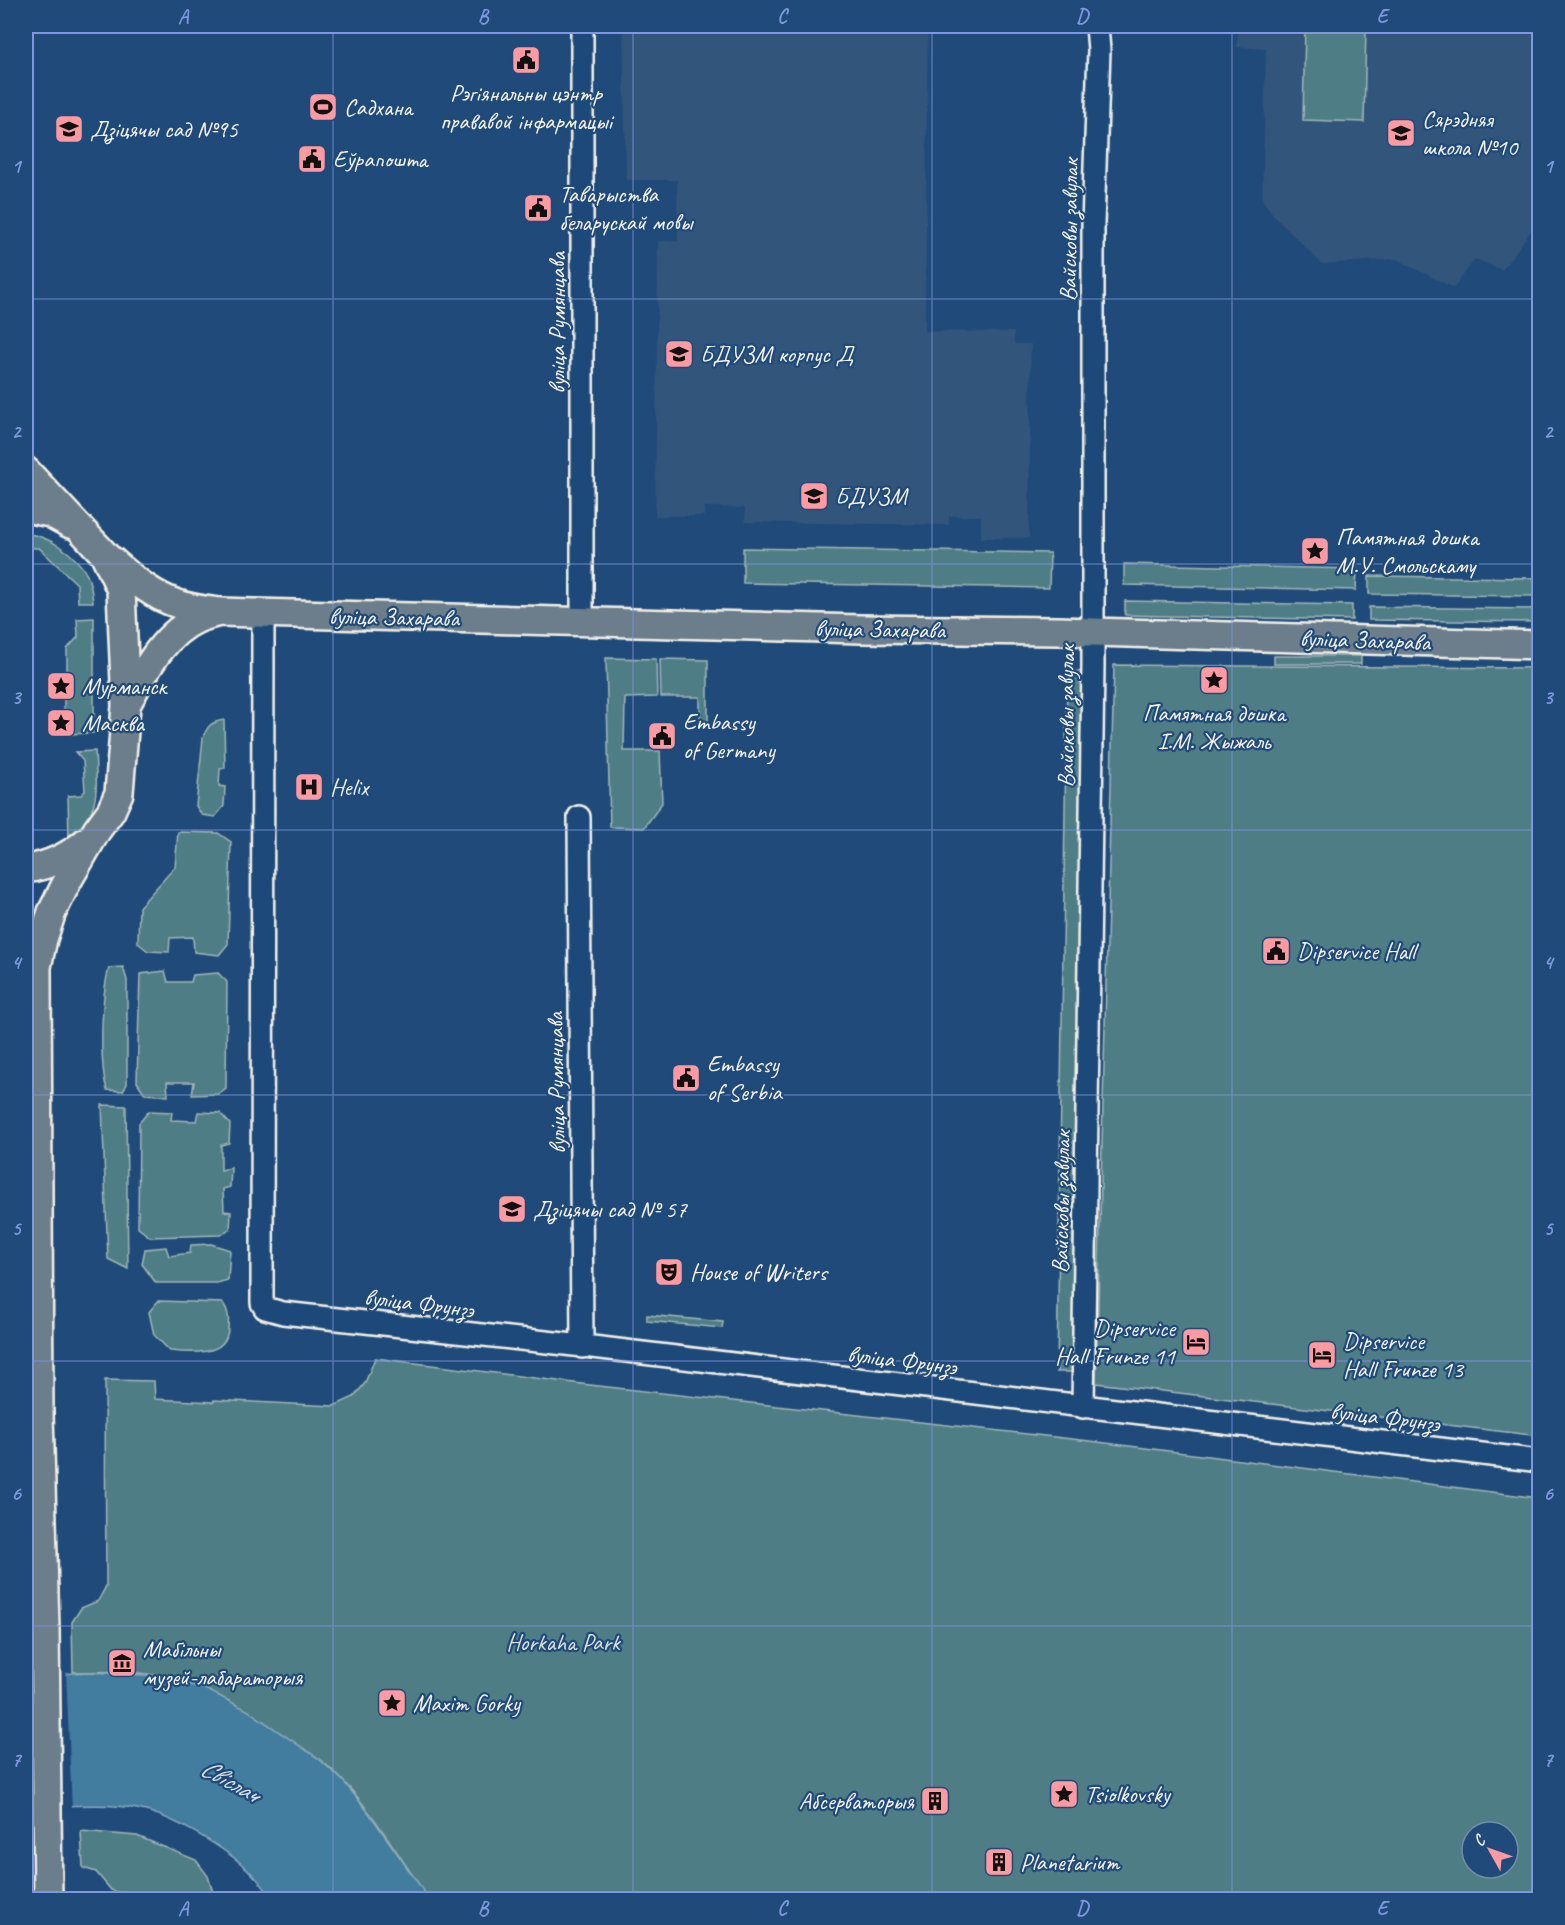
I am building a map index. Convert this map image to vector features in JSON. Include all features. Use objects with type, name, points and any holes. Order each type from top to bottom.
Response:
[{"type":"main road","points":[[26,471],[81,531],[136,581],[178,604],[220,612]]},
{"type":"main road","points":[[26,508],[50,513],[81,531]]},
{"type":"main road","points":[[48,1899],[45,1627],[39,1402],[37,967],[52,912],[97,830],[111,811],[119,793],[126,706],[122,590],[105,555]]},
{"type":"main road","name":"вуліца Захарава","points":[[220,612],[1539,645]]},
{"type":"main road","points":[[126,706],[143,674],[168,639],[197,619],[220,612]]},
{"type":"main road","points":[[26,869],[53,862],[68,855],[97,830]]},
{"type":"street","name":"вуліца Румянцава","points":[[582,26],[582,621]]},
{"type":"street","name":"Вайсковы завулак","points":[[1083,1407],[1091,872],[1094,225],[1099,50],[1097,26]]},
{"type":"street","name":"вуліца Фрунзэ","points":[[263,614],[262,1303],[270,1311],[1539,1461]]},
{"type":"street","name":"вуліца Румянцава","points":[[579,818],[582,1347]]},
{"type":"shaded area","points":[[623,26],[928,26],[925,331],[1014,332],[1014,344],[1031,344],[1029,538],[981,538],[981,516],[949,516],[949,525],[745,522],[745,508],[704,507],[704,516],[655,516],[658,241],[678,241],[677,180],[626,180]]},
{"type":"shaded area","name":"Сярэдняя школа №10","points":[[1238,26],[1539,26],[1539,231],[1531,231],[1502,270],[1475,259],[1454,288],[1396,259],[1322,264],[1274,216],[1262,199],[1266,49],[1237,47]]},
{"type":"green space","points":[[1305,26],[1366,26],[1364,122],[1303,120]]},
{"type":"green space","points":[[26,534],[52,542],[76,560],[88,578],[93,602],[78,602],[77,584],[39,548],[26,548]]},
{"type":"green space","points":[[743,548],[1050,553],[1049,588],[743,583]]},
{"type":"green space","points":[[1124,564],[1357,569],[1356,590],[1124,585]]},
{"type":"green space","points":[[1369,576],[1539,578],[1539,596],[1369,594]]},
{"type":"green space","points":[[1125,601],[1352,605],[1352,620],[1125,615]]},
{"type":"green space","points":[[1369,607],[1539,609],[1539,622],[1369,620]]},
{"type":"green space","points":[[94,618],[94,733],[68,734],[67,728],[64,728],[67,649],[78,637],[77,619]]},
{"type":"green space","points":[[1274,656],[1361,656],[1361,664],[1274,664]]},
{"type":"green space","points":[[606,658],[656,659],[657,697],[625,698],[624,751],[660,751],[662,803],[644,828],[610,827]]},
{"type":"green space","points":[[660,659],[708,660],[708,724],[700,724],[700,697],[661,697]]},
{"type":"green space","points":[[1114,665],[1539,668],[1539,1436],[1096,1383]]},
{"type":"green space","points":[[1067,671],[1090,672],[1079,1372],[1057,1372]]},
{"type":"green space","points":[[224,720],[225,768],[220,769],[219,786],[225,787],[224,806],[215,817],[202,815],[196,806],[203,738],[210,725]]},
{"type":"green space","points":[[95,751],[95,800],[87,820],[69,841],[68,796],[81,795],[85,791],[83,761],[75,752]]},
{"type":"green space","points":[[178,832],[218,833],[231,842],[228,944],[219,955],[194,952],[193,937],[170,938],[169,952],[148,951],[138,943],[139,907],[175,867]]},
{"type":"green space","points":[[123,967],[127,980],[127,1084],[123,1091],[107,1090],[102,1047],[104,995],[109,968]]},
{"type":"green space","points":[[165,971],[168,982],[191,982],[193,975],[218,973],[227,982],[226,1088],[218,1094],[192,1095],[194,1082],[167,1082],[168,1096],[145,1094],[137,1082],[140,974]]},
{"type":"green space","points":[[102,1105],[126,1106],[128,1269],[108,1259]]},
{"type":"green space","points":[[149,1111],[172,1112],[171,1120],[196,1121],[198,1112],[220,1113],[230,1124],[229,1143],[221,1145],[221,1170],[231,1168],[230,1187],[223,1189],[224,1211],[231,1212],[230,1229],[221,1235],[150,1237],[138,1228],[139,1123]]},
{"type":"green space","points":[[211,1244],[230,1250],[228,1280],[217,1283],[156,1283],[142,1264],[145,1249],[166,1247],[169,1256],[190,1253],[191,1245]]},
{"type":"green space","points":[[158,1301],[223,1303],[228,1318],[226,1338],[221,1345],[206,1351],[170,1351],[154,1335],[149,1312]]},
{"type":"green space","points":[[647,1315],[723,1322],[722,1328],[647,1321]]},
{"type":"green space","name":"Horkaha Park","points":[[375,1358],[590,1385],[1090,1441],[1539,1498],[1539,1899],[429,1899],[377,1823],[343,1781],[316,1757],[257,1718],[228,1701],[181,1681],[130,1672],[73,1672],[72,1622],[81,1608],[98,1601],[106,1586],[105,1380],[154,1381],[155,1399],[334,1406],[354,1397],[365,1383]]},
{"type":"green space","points":[[81,1831],[137,1836],[196,1860],[208,1876],[213,1892],[211,1899],[139,1899],[111,1890],[96,1872],[83,1868]]},
{"type":"water","name":"Свіслач","points":[[87,1672],[162,1676],[207,1690],[247,1710],[319,1759],[343,1781],[369,1813],[429,1899],[273,1899],[258,1880],[217,1846],[184,1826],[151,1813],[110,1806],[26,1808],[26,1677]]},
{"type":"pier","points":[[66,1671],[72,1810],[26,1811],[26,1674]]},
{"type":"place","name":"Рэгіянальны цэнтр прававой інфармацыі","points":[[526,60]]},
{"type":"place","name":"Садхана","points":[[323,107]]},
{"type":"place","name":"Дзіцячы сад №95","points":[[69,129]]},
{"type":"place","name":"Сярэдняя школа №10","points":[[1401,133]]},
{"type":"place","name":"Еўрапошта","points":[[312,159]]},
{"type":"place","name":"Таварыства беларускай мовы","points":[[538,208]]},
{"type":"place","name":"БДУЗМ корпус Д","points":[[679,354]]},
{"type":"place","name":"БДУЗМ","points":[[814,496]]},
{"type":"place","name":"Памятная дошка М.У. Смольскаму","points":[[1315,551]]},
{"type":"place","name":"Памятная дошка І.М. Жыжаль","points":[[1214,680]]},
{"type":"place","name":"Мурманск","points":[[61,686]]},
{"type":"place","name":"Масква","points":[[61,723]]},
{"type":"place","name":"Embassy of Germany","points":[[662,736]]},
{"type":"place","name":"Helix","points":[[309,787]]},
{"type":"place","name":"Dipservice Hall","points":[[1276,951]]},
{"type":"place","name":"Embassy of Serbia","points":[[686,1078]]},
{"type":"place","name":"Дзіцячы сад № 57","points":[[512,1209]]},
{"type":"place","name":"House of Writers","points":[[669,1272]]},
{"type":"place","name":"Dipservice Hall Frunze 11","points":[[1196,1342]]},
{"type":"place","name":"Dipservice Hall Frunze 13","points":[[1322,1355]]},
{"type":"place","name":"Мабільны музей-лабараторыя","points":[[122,1663]]},
{"type":"place","name":"Maxim Gorky","points":[[392,1703]]},
{"type":"place","name":"Tsiolkovsky","points":[[1064,1794]]},
{"type":"place","name":"Абсерваторыя","points":[[935,1801]]},
{"type":"place","name":"Planetarium","points":[[999,1862]]}]
